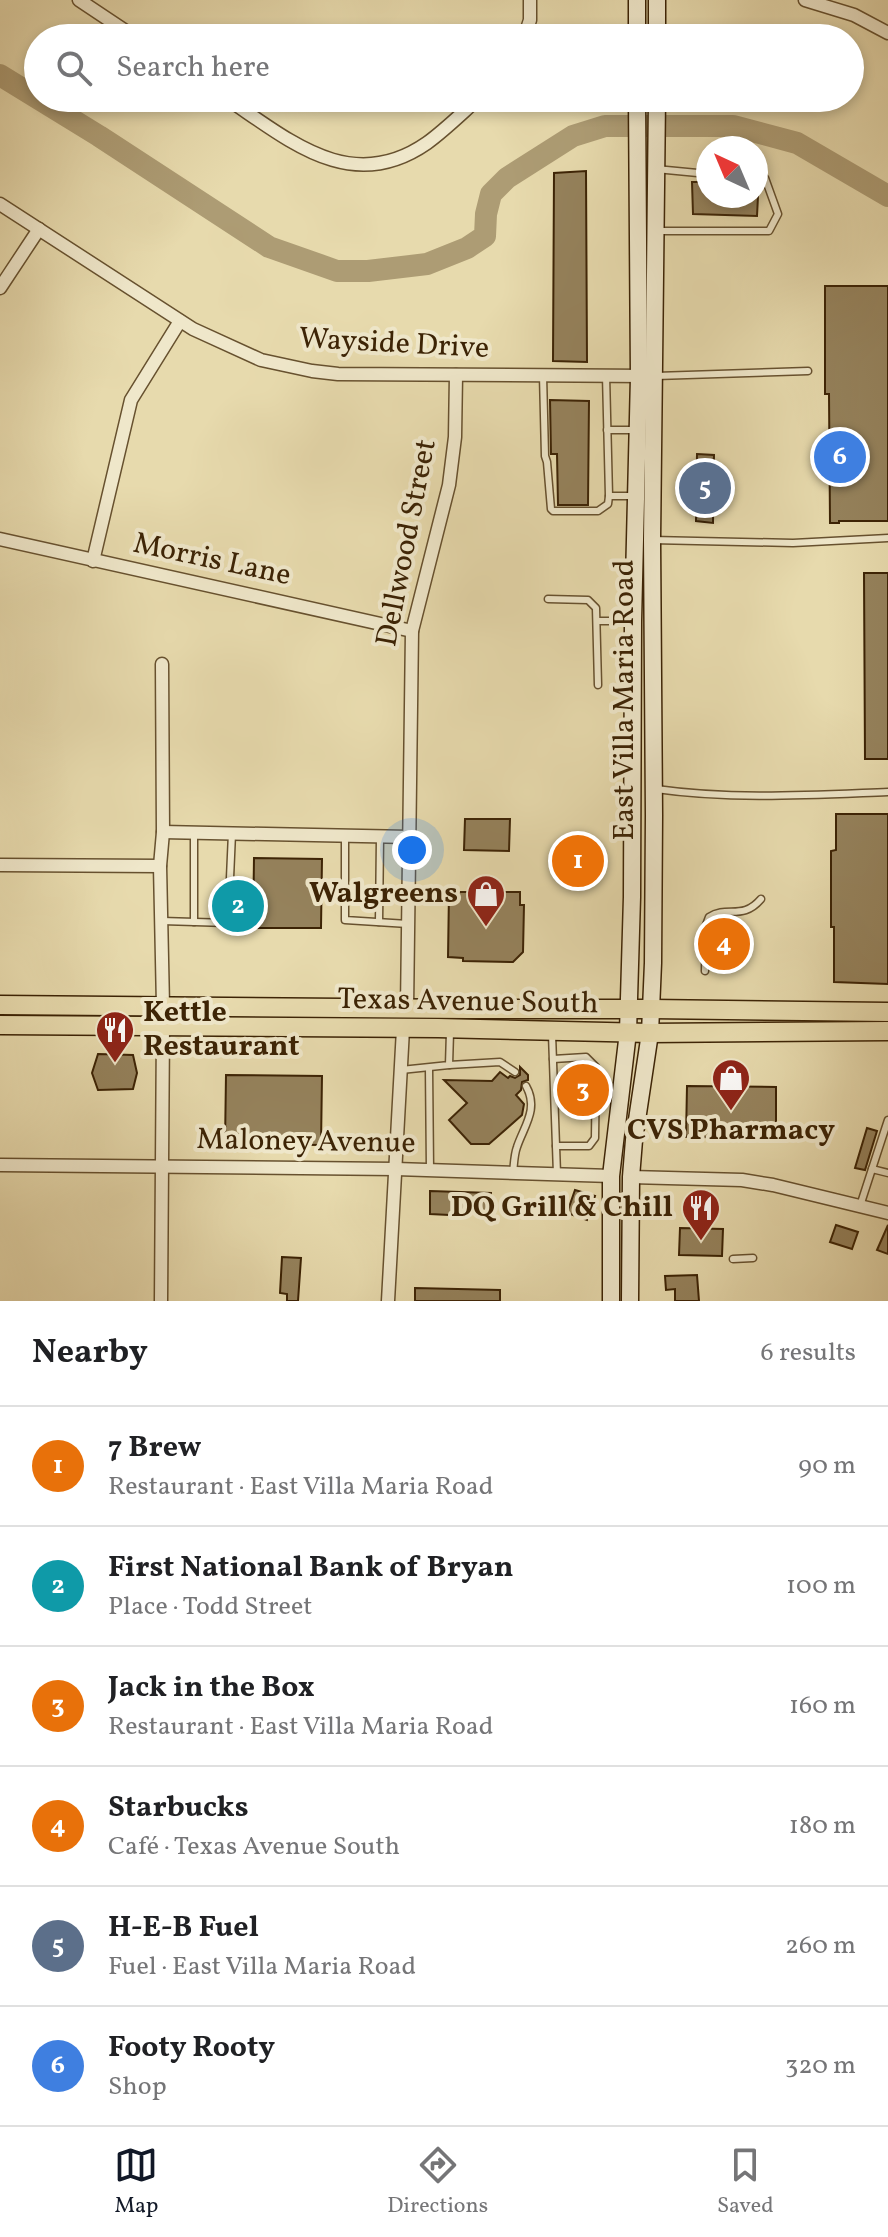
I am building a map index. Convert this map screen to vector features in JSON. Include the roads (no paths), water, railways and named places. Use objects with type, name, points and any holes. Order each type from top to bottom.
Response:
[{"type":"main road","points":[[637,0],[637,24]]},
{"type":"main road","points":[[657,0],[657,24]]},
{"type":"main road","name":"East Villa Maria Road","points":[[630,1301],[631,1177],[650,1033],[655,898],[652,540],[637,112]]},
{"type":"main road","name":"East Villa Maria Road","points":[[611,1301],[611,1176],[629,1009],[638,430],[646,376],[656,231],[657,112]]},
{"type":"main road","name":"Texas Avenue South","points":[[0,1005],[888,1012]]},
{"type":"main road","name":"Texas Avenue South","points":[[0,1025],[650,1033],[888,1031]]},
{"type":"street","points":[[79,0],[115,24]]},
{"type":"street","points":[[529,24],[530,0]]},
{"type":"street","points":[[810,1],[854,15],[888,33]]},
{"type":"street","points":[[247,112],[303,149],[329,160],[351,164],[374,164],[403,156],[427,143],[463,112]]},
{"type":"street","name":"Wayside Drive","points":[[0,204],[180,321],[261,360],[338,374],[646,376]]},
{"type":"street","points":[[0,288],[39,229]]},
{"type":"street","points":[[93,561],[131,400],[180,321]]},
{"type":"street","name":"Dellwood Street","points":[[407,1008],[412,631],[449,485],[455,437],[456,375]]},
{"type":"street","name":"Morris Lane","points":[[0,539],[412,631]]},
{"type":"street","points":[[162,664],[163,832],[160,866],[163,1006]]},
{"type":"street","points":[[163,832],[410,837]]},
{"type":"street","points":[[0,865],[160,866]]},
{"type":"street","points":[[161,1301],[163,1026]]},
{"type":"street","points":[[388,1301],[403,1029]]},
{"type":"street","name":"Maloney Avenue","points":[[0,1165],[396,1169],[611,1176]]},
{"type":"street","points":[[631,1177],[742,1180],[888,1213]]},
{"type":"lane","points":[[655,169],[696,173]]},
{"type":"lane","points":[[656,231],[769,231],[778,214],[768,186]]},
{"type":"lane","points":[[646,376],[808,371]]},
{"type":"lane","points":[[543,375],[545,456],[553,511],[598,511],[608,504],[606,375]]},
{"type":"lane","points":[[607,430],[638,430]]},
{"type":"lane","points":[[609,496],[637,496]]},
{"type":"lane","points":[[652,540],[793,543],[888,538]]},
{"type":"lane","points":[[548,599],[588,600],[596,608],[598,685]]},
{"type":"lane","points":[[598,621],[633,621]]},
{"type":"lane","points":[[654,789],[691,794],[771,796],[888,792]]},
{"type":"lane","points":[[194,832],[194,922]]},
{"type":"lane","points":[[162,921],[228,923],[232,833]]},
{"type":"lane","points":[[345,835],[345,920],[409,924]]},
{"type":"lane","points":[[379,922],[380,836]]},
{"type":"lane","points":[[705,971],[706,925],[709,917],[716,913],[748,911],[761,899]]},
{"type":"lane","points":[[449,1065],[450,1029]]},
{"type":"lane","points":[[551,1032],[557,1174]]},
{"type":"lane","points":[[553,1059],[586,1057],[596,1067],[595,1138],[589,1146],[556,1146]]},
{"type":"lane","points":[[401,1070],[500,1062],[515,1072]]},
{"type":"lane","points":[[429,1068],[430,1170]]},
{"type":"lane","points":[[513,1173],[516,1148],[529,1122],[531,1101],[526,1086]]},
{"type":"lane","points":[[860,1206],[888,1120]]},
{"type":"lane","points":[[872,1169],[888,1173]]},
{"type":"lane","points":[[733,1259],[753,1258]]},
{"type":"waterway","points":[[0,75],[24,90]]},
{"type":"waterway","points":[[60,112],[269,247],[337,271],[368,271],[427,264],[467,248],[485,236],[491,194],[507,178],[573,136],[605,126],[733,126],[797,143],[888,196]]},
{"type":"place","name":"Footy Rooty","points":[[840,457]]},
{"type":"place","name":"H-E-B Fuel","points":[[705,488]]},
{"type":"place","name":"7 Brew","points":[[578,861]]},
{"type":"place","name":"First National Bank of Bryan","points":[[238,906]]},
{"type":"place","name":"Walgreens","points":[[486,928]]},
{"type":"place","name":"Starbucks","points":[[724,944]]},
{"type":"place","name":"Kettle Restaurant","points":[[115,1064]]},
{"type":"place","name":"Jack in the Box","points":[[583,1090]]},
{"type":"place","name":"CVS Pharmacy","points":[[731,1112]]},
{"type":"place","name":"DQ Grill & Chill","points":[[701,1242]]}]
